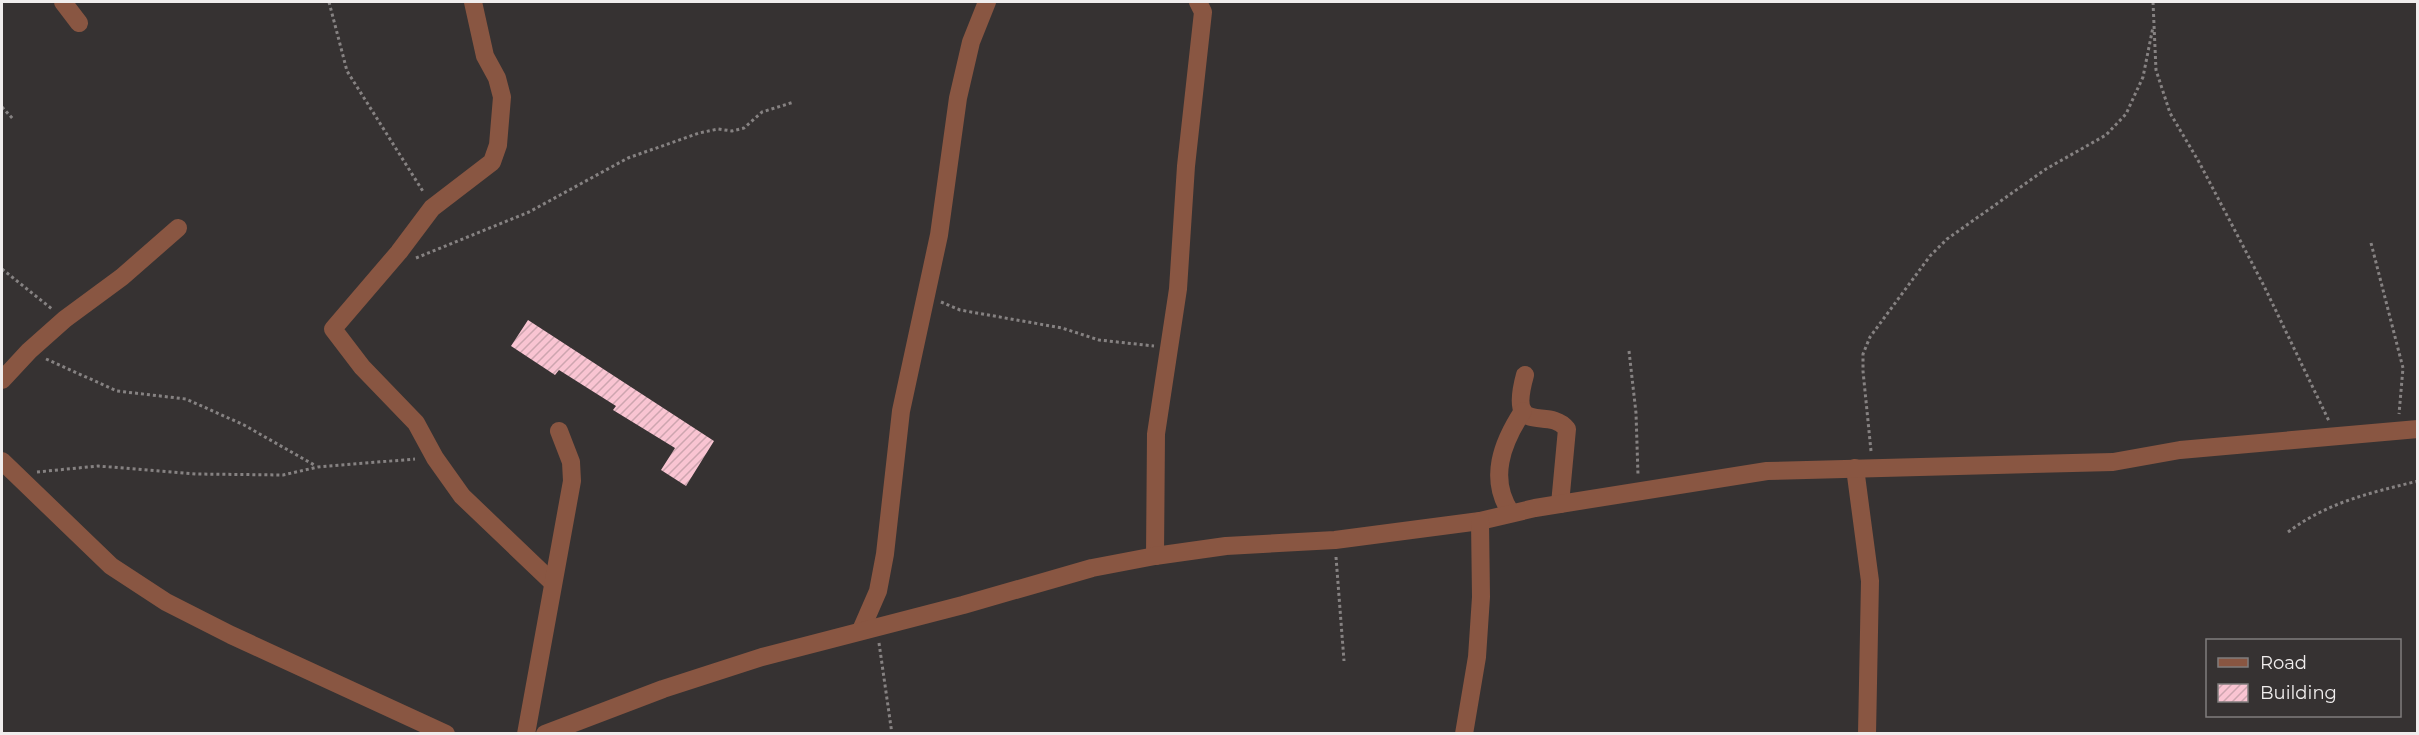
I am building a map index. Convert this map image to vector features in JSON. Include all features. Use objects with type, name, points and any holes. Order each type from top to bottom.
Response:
[{"type":"street","points":[[63,2],[79,23]]},
{"type":"street","points":[[473,2],[486,56],[497,78],[502,97],[498,145],[492,162],[432,208],[399,252],[333,329],[362,367],[416,423],[435,458],[462,496],[552,582]]},
{"type":"street","points":[[868,628],[885,554],[901,411],[939,235],[958,98],[971,42],[987,2]]},
{"type":"street","points":[[1155,556],[1156,434],[1178,289],[1186,166],[1203,12],[1198,2]]},
{"type":"street","points":[[2,380],[29,351],[65,319],[122,277],[178,228]]},
{"type":"street","points":[[1525,375],[1520,394],[1523,411],[1528,416],[1558,423],[1567,429],[1560,504]]},
{"type":"street","points":[[1511,513],[1504,503],[1499,485],[1498,466],[1505,445],[1523,411]]},
{"type":"street","points":[[545,734],[674,685],[762,657],[963,605],[1092,568],[1155,556],[1226,546],[1335,540],[1480,521],[1560,504],[1767,471],[2113,462],[2180,450],[2418,429]]},
{"type":"street","points":[[526,734],[572,481],[571,462],[559,431]]},
{"type":"street","points":[[2,461],[9,477],[111,566],[166,602],[231,635],[446,734]]},
{"type":"street","points":[[1864,468],[1870,581],[1867,734]]},
{"type":"street","points":[[1464,734],[1477,657],[1480,621],[1480,521]]},
{"type":"path","points":[[329,2],[348,71],[382,130],[420,184],[432,208]]},
{"type":"path","points":[[2153,2],[2156,70],[2170,113],[2199,162],[2264,286],[2322,402],[2334,437]]},
{"type":"path","points":[[1864,468],[1863,354],[1870,337],[1930,256],[1947,239],[2046,169],[2098,140],[2126,114],[2143,77],[2148,40],[2153,27]]},
{"type":"path","points":[[410,261],[529,212],[628,158],[699,133],[718,129],[732,131],[744,128],[762,112],[794,102]]},
{"type":"path","points":[[2,107],[13,119]]},
{"type":"path","points":[[2372,243],[2403,368],[2396,432]]},
{"type":"path","points":[[2,269],[65,319]]},
{"type":"path","points":[[925,297],[960,310],[1062,328],[1099,340],[1168,348]]},
{"type":"path","points":[[29,351],[117,391],[186,399],[244,425],[318,467]]},
{"type":"path","points":[[1629,351],[1636,413],[1640,491]]},
{"type":"path","points":[[9,477],[49,470],[98,466],[196,474],[273,475],[318,467],[435,458]]},
{"type":"path","points":[[2288,532],[2336,503],[2360,494],[2418,481]]},
{"type":"path","points":[[1335,540],[1344,661]]},
{"type":"path","points":[[868,628],[884,663],[892,734]]},
{"type":"building","points":[[528,320],[714,441],[686,486],[661,470],[675,448],[613,410],[616,406],[559,370],[555,375],[511,346]]}]
